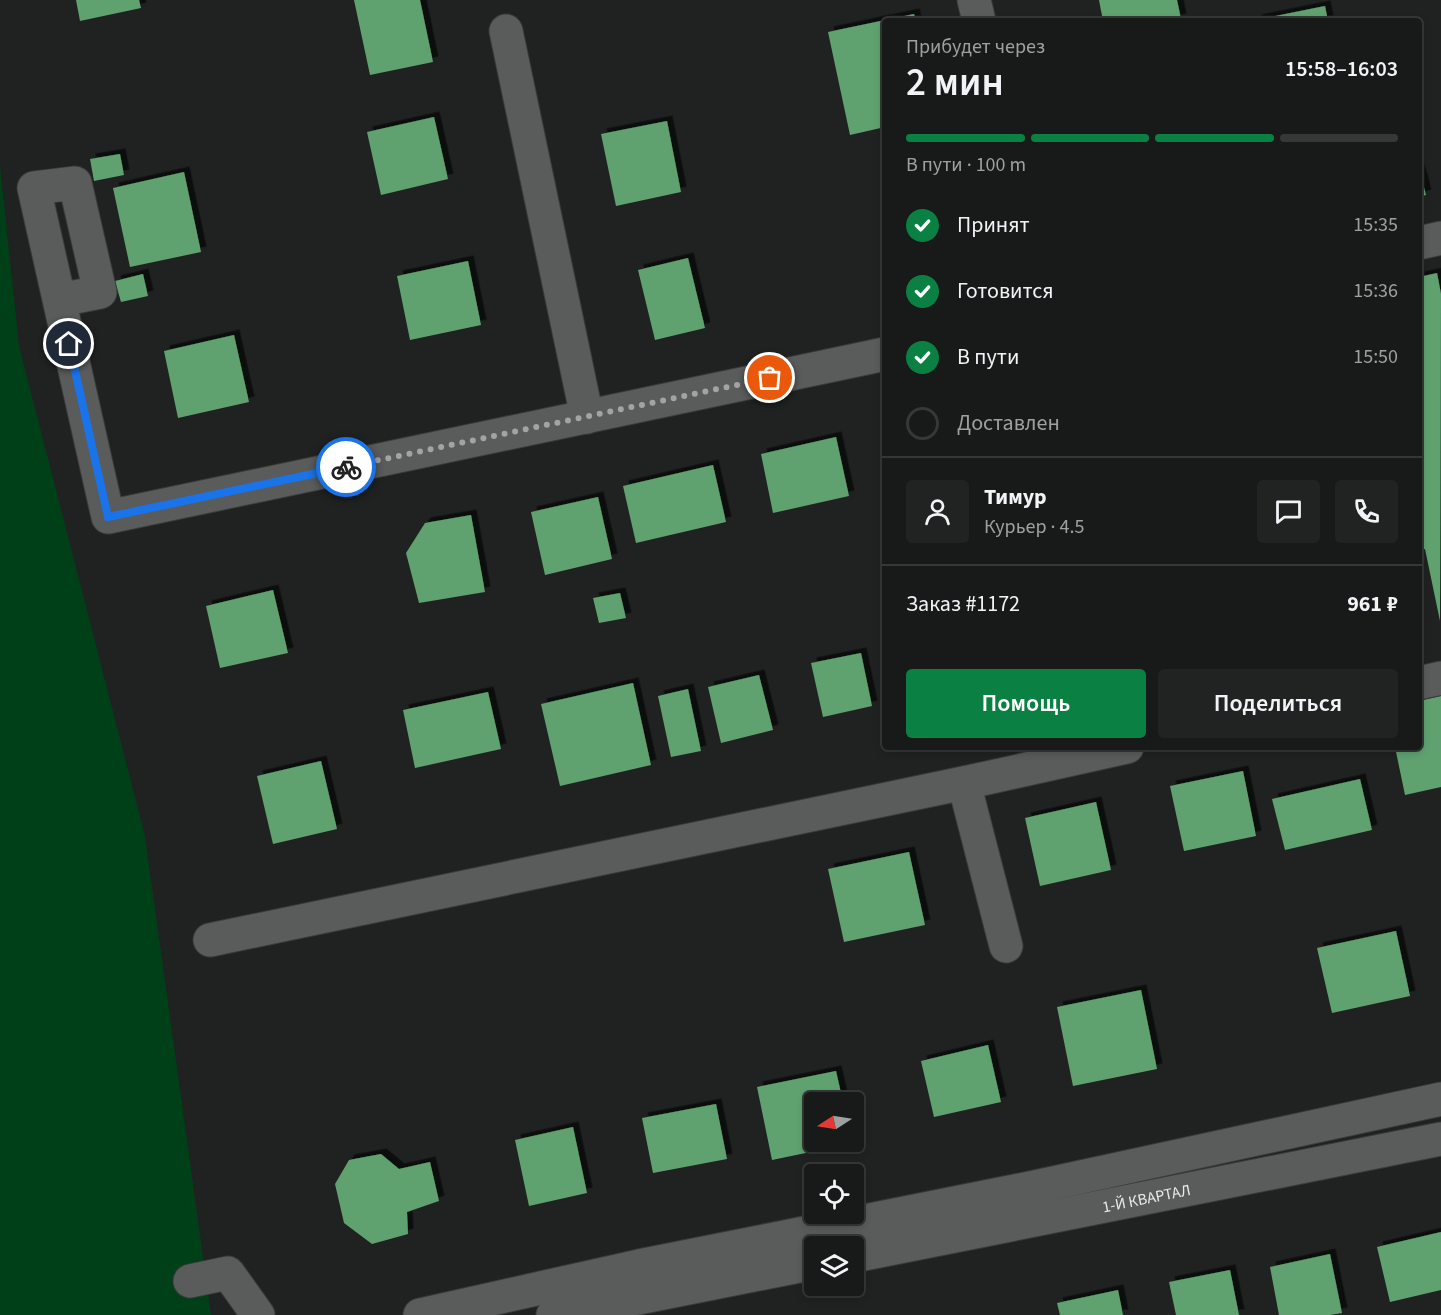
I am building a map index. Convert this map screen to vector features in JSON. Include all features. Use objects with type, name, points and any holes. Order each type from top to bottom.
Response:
[{"type":"street","points":[[974,0],[978,18]]},
{"type":"street","points":[[506,31],[587,417]]},
{"type":"street","points":[[1422,242],[1441,238]]},
{"type":"street","points":[[60,300],[108,517],[882,355]]},
{"type":"street","points":[[1422,682],[1441,678]]},
{"type":"street","points":[[210,940],[1113,750]]},
{"type":"street","points":[[963,783],[1006,946]]},
{"type":"street","points":[[420,1315],[639,1266],[1035,1187],[1441,1099]]},
{"type":"street","name":"1-Й КВАРТАЛ","points":[[864,1254],[1441,1139]]},
{"type":"street","points":[[553,1315],[804,1265]]},
{"type":"street","points":[[190,1281],[228,1273],[258,1315]]},
{"type":"green space","points":[[0,166],[19,346],[145,836],[211,1315],[0,1315]]},
{"type":"building","points":[[76,0],[139,0],[141,8],[80,21]]},
{"type":"building","points":[[354,0],[420,0],[433,62],[370,75]]},
{"type":"building","points":[[1099,0],[1177,0],[1181,18],[1102,18]]},
{"type":"building","points":[[1325,6],[1327,18],[1266,18]]},
{"type":"building","points":[[914,14],[915,18],[895,18]]},
{"type":"building","points":[[882,21],[882,128],[850,135],[828,32]]},
{"type":"building","points":[[434,117],[448,179],[381,195],[367,132]]},
{"type":"building","points":[[667,121],[681,192],[616,206],[601,134]]},
{"type":"building","points":[[120,154],[124,175],[94,181],[90,159]]},
{"type":"building","points":[[184,172],[201,252],[130,267],[113,188]]},
{"type":"building","points":[[1422,180],[1426,195],[1422,196]]},
{"type":"building","points":[[688,258],[705,328],[655,340],[638,270]]},
{"type":"building","points":[[468,261],[481,325],[410,340],[397,276]]},
{"type":"building","points":[[1437,273],[1441,294],[1440,621],[1425,549],[1422,550],[1422,276]]},
{"type":"building","points":[[143,274],[148,296],[121,302],[115,281]]},
{"type":"building","points":[[234,335],[249,402],[178,418],[164,351]]},
{"type":"building","points":[[836,437],[849,496],[773,513],[761,454]]},
{"type":"building","points":[[713,465],[726,522],[636,543],[623,486]]},
{"type":"building","points":[[598,497],[612,559],[545,575],[531,512]]},
{"type":"building","points":[[471,515],[485,592],[419,603],[406,553],[425,523]]},
{"type":"building","points":[[273,590],[288,653],[220,668],[206,606]]},
{"type":"building","points":[[620,593],[626,618],[599,623],[593,598]]},
{"type":"building","points":[[861,653],[872,706],[823,717],[811,663]]},
{"type":"building","points":[[759,675],[773,730],[721,743],[708,687]]},
{"type":"building","points":[[633,683],[651,765],[560,786],[541,704]]},
{"type":"building","points":[[688,689],[701,751],[671,757],[658,696]]},
{"type":"building","points":[[488,692],[501,749],[415,768],[403,710]]},
{"type":"building","points":[[1441,696],[1441,787],[1405,795],[1396,750],[1422,750],[1422,700]]},
{"type":"building","points":[[321,761],[337,829],[273,844],[257,776]]},
{"type":"building","points":[[1243,771],[1256,836],[1184,851],[1170,786]]},
{"type":"building","points":[[1360,779],[1372,830],[1285,850],[1272,799]]},
{"type":"building","points":[[1096,802],[1111,870],[1040,886],[1025,818]]},
{"type":"building","points":[[909,852],[925,925],[844,942],[828,869]]},
{"type":"building","points":[[1396,931],[1410,996],[1332,1013],[1317,948]]},
{"type":"building","points":[[1141,990],[1157,1069],[1073,1086],[1057,1007]]},
{"type":"building","points":[[988,1045],[1001,1102],[934,1117],[921,1061]]},
{"type":"building","points":[[836,1071],[841,1092],[804,1092],[804,1152],[811,1152],[772,1160],[757,1087]]},
{"type":"building","points":[[716,1104],[727,1159],[653,1173],[642,1118]]},
{"type":"building","points":[[573,1127],[587,1193],[529,1206],[515,1140]]},
{"type":"building","points":[[381,1154],[399,1169],[430,1162],[439,1201],[407,1212],[408,1234],[372,1244],[344,1223],[335,1184],[349,1160]]},
{"type":"building","points":[[1441,1232],[1441,1290],[1390,1302],[1377,1247]]},
{"type":"building","points":[[1330,1254],[1342,1313],[1279,1315],[1270,1267]]},
{"type":"building","points":[[1230,1270],[1239,1315],[1176,1315],[1169,1282]]},
{"type":"building","points":[[1118,1290],[1123,1315],[1060,1315],[1057,1303]]},
{"type":"way so far","points":[[346,467],[770,378]]},
{"type":"route","points":[[69,344],[108,517],[346,467]]}]
